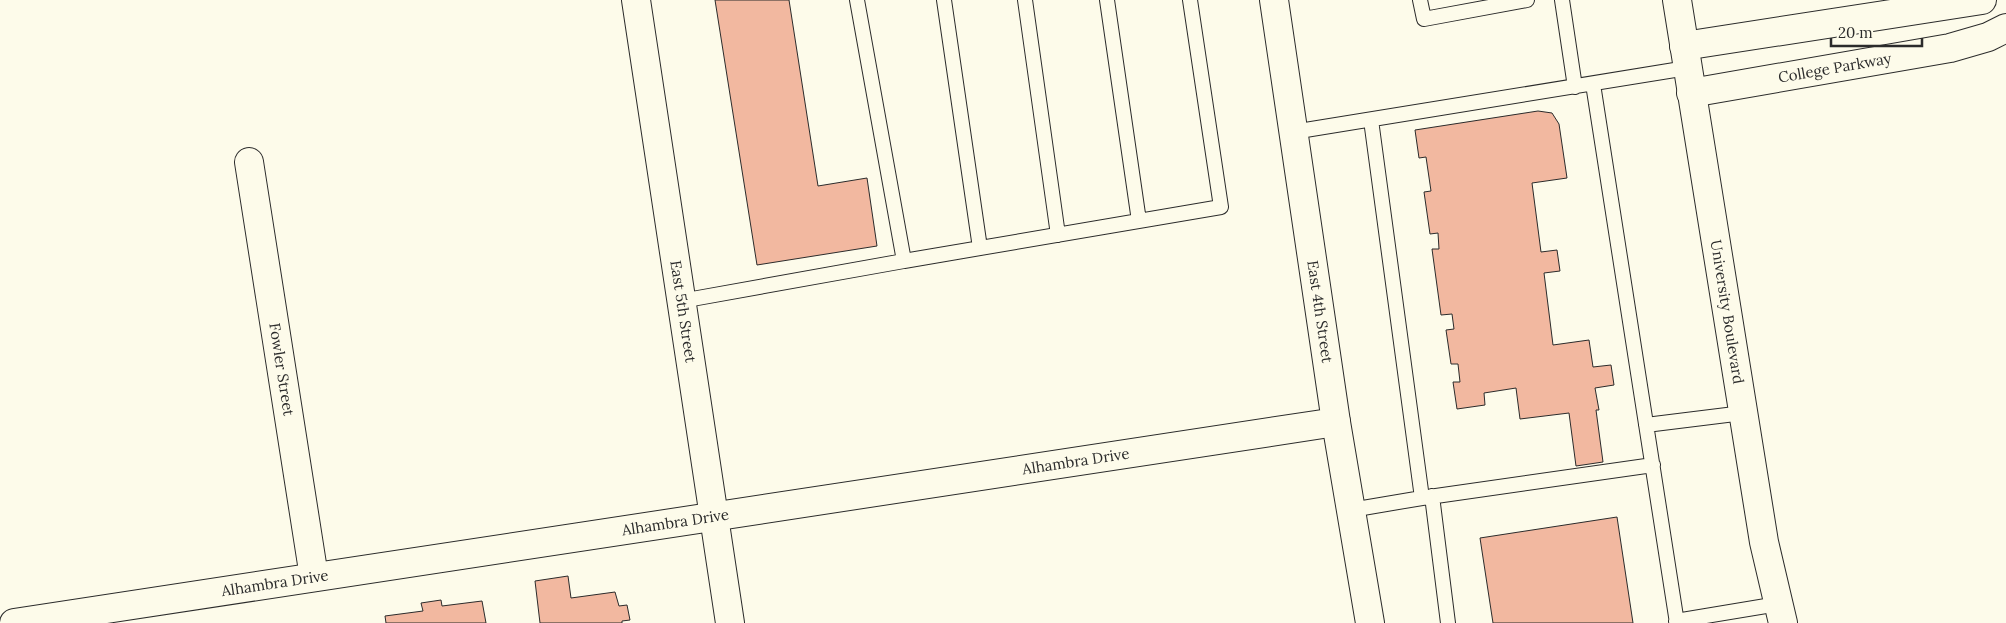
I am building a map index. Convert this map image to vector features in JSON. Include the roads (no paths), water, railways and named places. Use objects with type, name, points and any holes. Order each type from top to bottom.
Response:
[{"type":"street","name":"East 5th Street","points":[[636,0],[730,623]]},
{"type":"street","name":"East 4th Street","points":[[1274,0],[1336,422],[1370,623]]},
{"type":"street","name":"University Boulevard","points":[[1677,0],[1764,542],[1781,614]]},
{"type":"street","points":[[1687,69],[1982,0]]},
{"type":"street","name":"College Parkway","points":[[1687,69],[1950,48],[1988,37],[2006,28]]},
{"type":"street","name":"Fowler Street","points":[[249,162],[314,577]]},
{"type":"street","name":"Alhambra Drive","points":[[14,623],[137,614],[314,577],[1336,422]]},
{"type":"lane","points":[[857,0],[904,261]]},
{"type":"lane","points":[[944,0],[980,248]]},
{"type":"lane","points":[[1026,0],[1058,235]]},
{"type":"lane","points":[[1107,0],[1139,221]]},
{"type":"lane","points":[[682,302],[904,261],[1221,207],[1190,0]]},
{"type":"lane","points":[[1420,0],[1424,19],[1527,0]]},
{"type":"lane","points":[[1562,0],[1575,87]]},
{"type":"lane","points":[[1292,132],[1687,69]]},
{"type":"lane","points":[[1593,84],[1676,622],[1781,614]]},
{"type":"lane","points":[[1371,120],[1427,497],[1448,623]]},
{"type":"lane","points":[[1646,425],[1743,413]]},
{"type":"lane","points":[[1351,510],[1427,497],[1652,465]]}]
